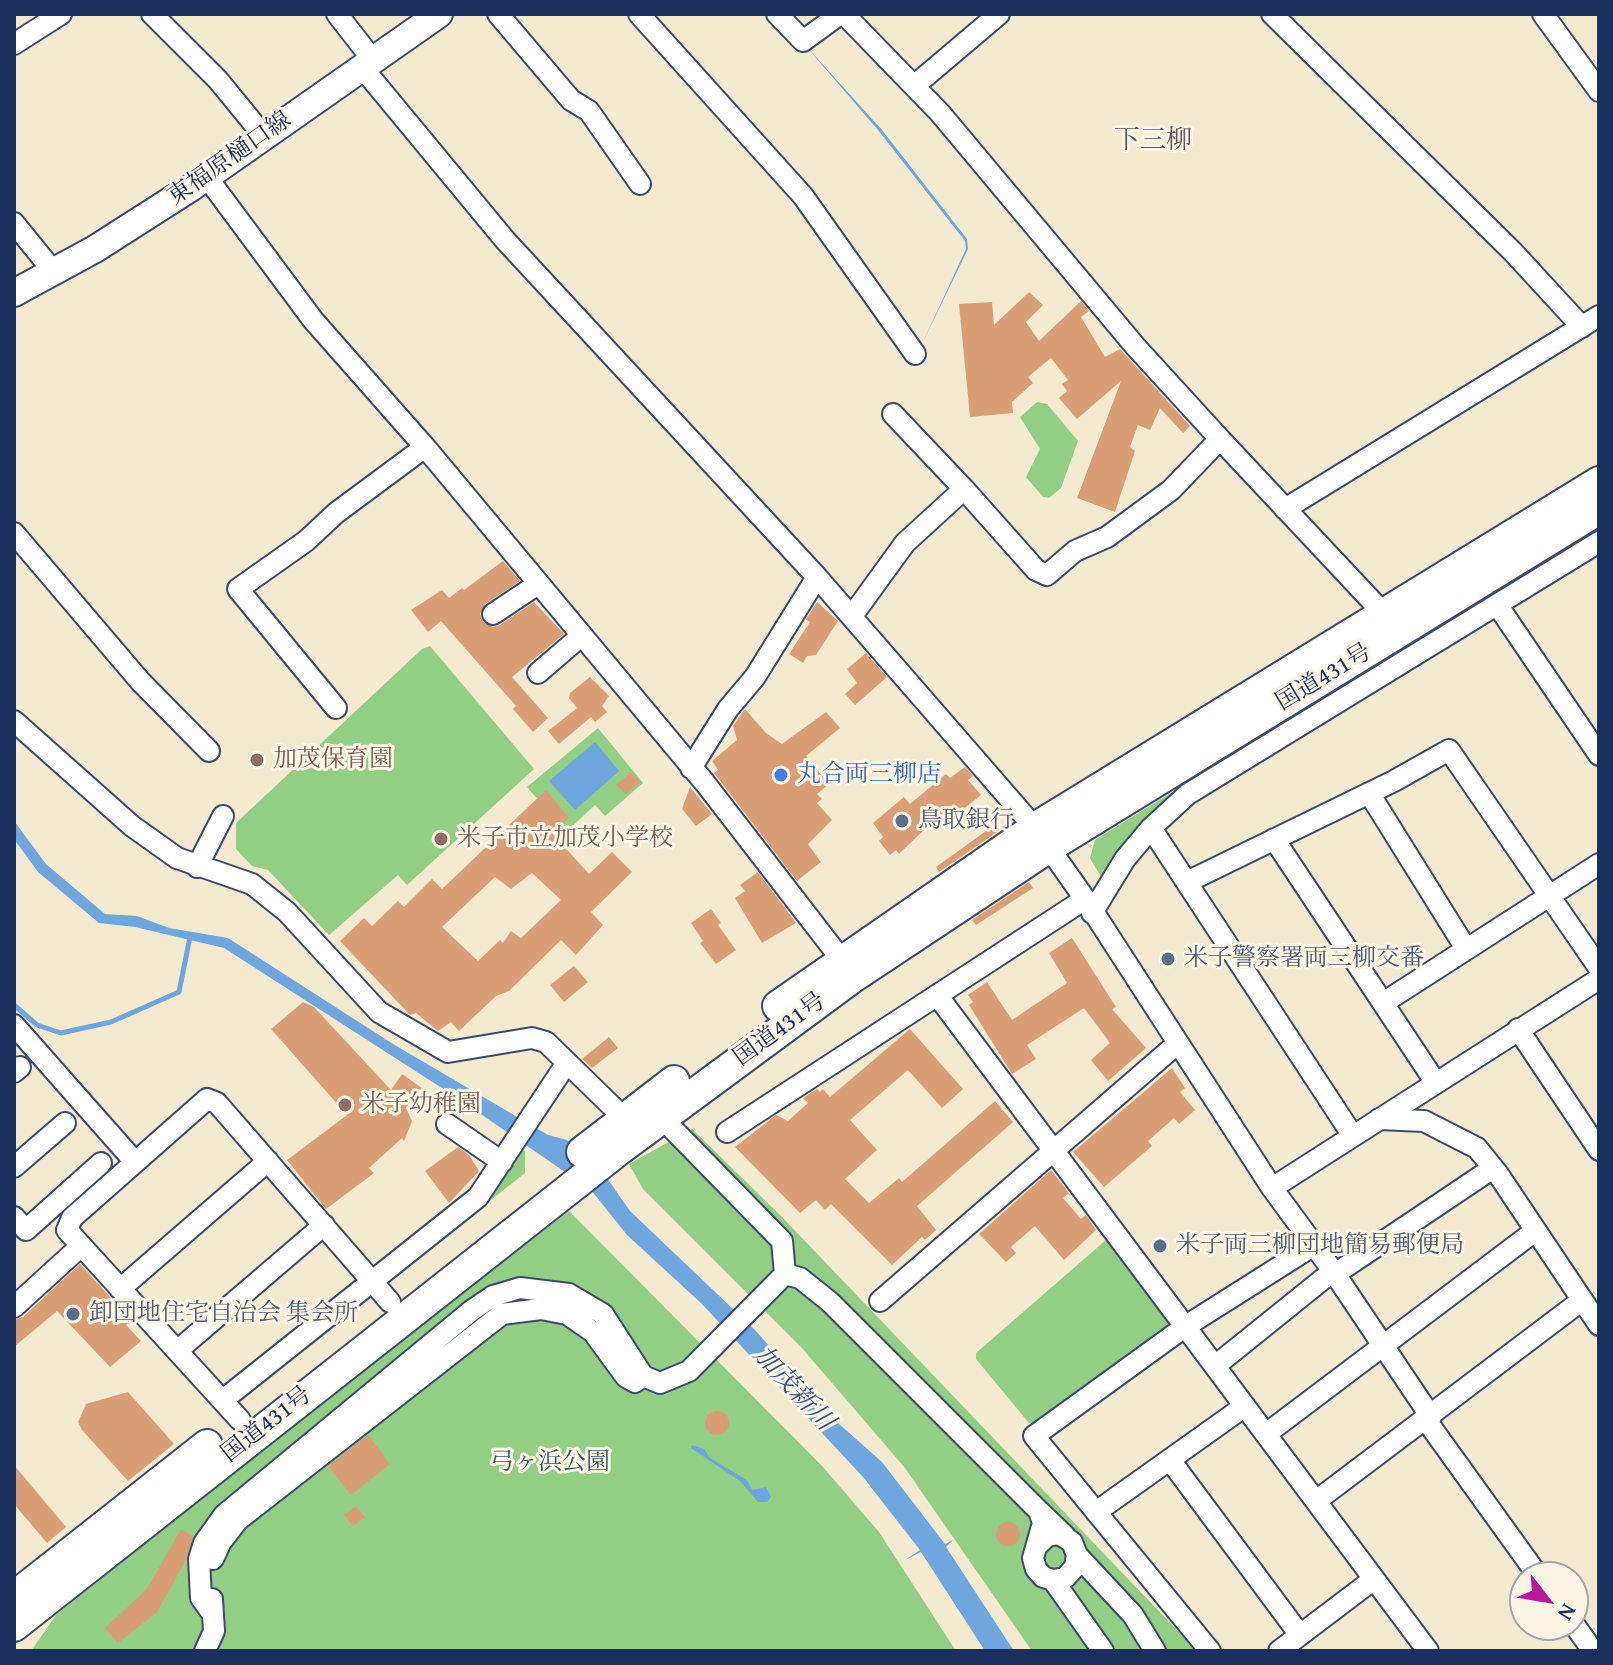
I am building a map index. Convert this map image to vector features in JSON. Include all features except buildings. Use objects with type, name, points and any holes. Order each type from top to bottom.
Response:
[{"type":"highway","name":"国道431号","points":[[617,1133],[661,1117],[1042,837],[1385,615],[1599,482]]},
{"type":"highway","name":"国道431号","points":[[14,1626],[617,1133],[841,959],[1599,509]]},
{"type":"highway","name":"国道431号","points":[[14,1597],[231,1410],[382,1291],[542,1196]]},
{"type":"main road","name":"東福原樋口線","points":[[14,293],[95,249],[439,14]]},
{"type":"street","points":[[14,44],[61,14]]},
{"type":"street","points":[[152,14],[218,80],[263,135]]},
{"type":"street","points":[[337,14],[367,62],[505,240],[817,577],[1042,837],[1272,1188],[1334,1272],[1428,1418],[1528,1561]]},
{"type":"street","points":[[498,14],[571,100],[589,111],[640,184]]},
{"type":"street","points":[[639,14],[803,196],[915,354]]},
{"type":"street","points":[[777,14],[803,41],[842,14],[914,86],[1135,346],[1385,615]]},
{"type":"street","points":[[914,86],[999,14]]},
{"type":"street","points":[[1272,14],[1513,252],[1590,322],[1285,509]]},
{"type":"street","points":[[1543,14],[1599,91]]},
{"type":"street","points":[[206,176],[313,320],[425,447],[691,768],[841,959]]},
{"type":"street","points":[[14,223],[53,271]]},
{"type":"street","points":[[893,414],[1036,570],[1047,575],[1075,551],[1107,537],[1171,490],[1220,439]]},
{"type":"street","points":[[336,708],[238,589],[306,541],[336,513],[425,447]]},
{"type":"street","points":[[852,616],[905,543],[964,489]]},
{"type":"street","points":[[14,533],[140,681],[209,751]]},
{"type":"street","points":[[727,1132],[937,995],[1088,906],[1151,828],[1188,794],[1599,542]]},
{"type":"street","points":[[691,768],[728,709],[755,677],[817,577]]},
{"type":"street","points":[[493,614],[538,584]]},
{"type":"street","points":[[1498,606],[1599,755]]},
{"type":"street","points":[[538,673],[581,636]]},
{"type":"street","points":[[1580,728],[1599,717]]},
{"type":"street","points":[[14,721],[132,826],[177,858],[252,884],[287,912],[379,1012],[448,1052],[532,1038],[546,1042],[617,1133]]},
{"type":"street","points":[[1187,882],[1369,793],[1449,750],[1599,968]]},
{"type":"street","points":[[1369,793],[1465,947]]},
{"type":"street","points":[[197,867],[223,816]]},
{"type":"street","points":[[1151,828],[1353,1136]]},
{"type":"street","points":[[1274,839],[1436,1083]]},
{"type":"street","points":[[1383,1003],[1465,947],[1599,864]]},
{"type":"street","points":[[1272,1188],[1599,979]]},
{"type":"street","points":[[937,995],[1428,1651]]},
{"type":"street","points":[[14,1025],[135,1162]]},
{"type":"street","points":[[1518,1029],[1599,1150]]},
{"type":"street","points":[[880,1301],[1178,1043]]},
{"type":"street","points":[[231,1410],[67,1230],[70,1221],[209,1099],[215,1100],[382,1291],[484,1190],[566,1064]]},
{"type":"street","points":[[661,1117],[782,1241],[785,1274]]},
{"type":"street","points":[[1379,1119],[1424,1121],[1477,1148],[1599,1325]]},
{"type":"street","points":[[14,1167],[65,1123]]},
{"type":"street","points":[[447,1124],[502,1162]]},
{"type":"street","points":[[120,1289],[268,1161]]},
{"type":"street","points":[[14,1217],[26,1230],[101,1163]]},
{"type":"street","points":[[1215,1366],[1334,1272],[1493,1168]]},
{"type":"street","points":[[177,1351],[324,1225]]},
{"type":"street","points":[[1266,1434],[1381,1344],[1535,1231]]},
{"type":"street","points":[[1210,1651],[1034,1436],[1186,1326],[1314,1245]]},
{"type":"street","points":[[14,1307],[81,1246]]},
{"type":"street","points":[[205,1651],[214,1631],[212,1613],[201,1598],[198,1572],[204,1543],[215,1525],[407,1362],[493,1296],[507,1289],[535,1288],[569,1294],[587,1303],[603,1314],[620,1334],[643,1376],[660,1383],[689,1371],[785,1274]]},
{"type":"street","points":[[785,1274],[800,1278],[830,1302],[1072,1542],[1077,1555],[1133,1615],[1155,1651]]},
{"type":"street","points":[[1316,1501],[1581,1301]]},
{"type":"street","points":[[1096,1512],[1245,1406]]},
{"type":"street","points":[[1170,1460],[1300,1635]]},
{"type":"street","points":[[1039,1511],[1043,1523],[1033,1558],[1036,1569],[1053,1580],[1103,1651]]},
{"type":"street","points":[[1038,1545],[1047,1536],[1065,1536]]},
{"type":"street","points":[[1053,1580],[1065,1578],[1075,1567],[1077,1555]]},
{"type":"street","points":[[1279,1651],[1374,1579]]},
{"type":"green space","points":[[1037,402],[1047,404],[1078,441],[1061,488],[1049,498],[1043,497],[1026,477],[1040,449],[1020,417]]},
{"type":"green space","points":[[1423,639],[1117,854],[1101,877],[1090,858],[1095,840]]},
{"type":"green space","points":[[430,646],[534,769],[407,885],[398,875],[329,935],[268,870],[252,866],[236,849],[236,823],[422,649]]},
{"type":"green space","points":[[598,728],[643,783],[605,816],[595,805],[566,832],[527,787]]},
{"type":"green space","points":[[692,1129],[781,1216],[1197,1651],[1032,1651],[905,1468],[801,1347],[643,1189],[629,1164]]},
{"type":"green space","points":[[519,1148],[525,1151],[525,1173],[390,1280]]},
{"type":"green space","name":"弓ヶ浜公園","points":[[569,1211],[822,1466],[879,1532],[956,1651],[31,1651],[56,1615],[299,1418]]},
{"type":"green space","points":[[1106,1240],[1113,1241],[1171,1318],[1169,1327],[1038,1423],[1029,1423],[976,1359],[976,1353]]},
{"type":"water","points":[[805,45],[882,130],[967,239],[968,249],[922,344],[966,249],[965,241],[878,130]]},
{"type":"water","points":[[595,742],[619,771],[575,810],[549,781]]},
{"type":"water","name":"加茂新川","points":[[14,821],[46,864],[105,914],[137,916],[169,928],[228,938],[393,1044],[548,1135],[567,1140],[607,1178],[630,1211],[754,1329],[838,1423],[882,1462],[945,1544],[953,1540],[946,1547],[1014,1651],[985,1651],[921,1552],[905,1560],[920,1550],[863,1477],[702,1304],[627,1235],[591,1190],[459,1099],[224,948],[135,927],[99,923],[38,872],[14,839]]},
{"type":"water","points":[[692,1445],[704,1449],[710,1458],[747,1480],[752,1490],[766,1487],[771,1497],[767,1502],[758,1502],[740,1481],[691,1448]]},
{"type":"waterway","points":[[14,1005],[37,1025],[61,1033],[111,1022],[179,992],[190,937]]},
{"type":"place","name":"加茂保育園","points":[[257,760]]},
{"type":"place","name":"丸合両三柳店","points":[[781,775]]},
{"type":"place","name":"鳥取銀行","points":[[902,821]]},
{"type":"place","name":"米子市立加茂小学校","points":[[441,839]]},
{"type":"place","name":"米子警察署両三柳交番","points":[[1168,959]]},
{"type":"place","name":"米子幼稚園","points":[[345,1105]]},
{"type":"place","name":"米子両三柳団地簡易郵便局","points":[[1160,1246]]},
{"type":"place","name":"卸団地住宅自治会 集会所","points":[[73,1314]]},
{"type":"district","name":"下三柳","points":[[1153,141]]}]
